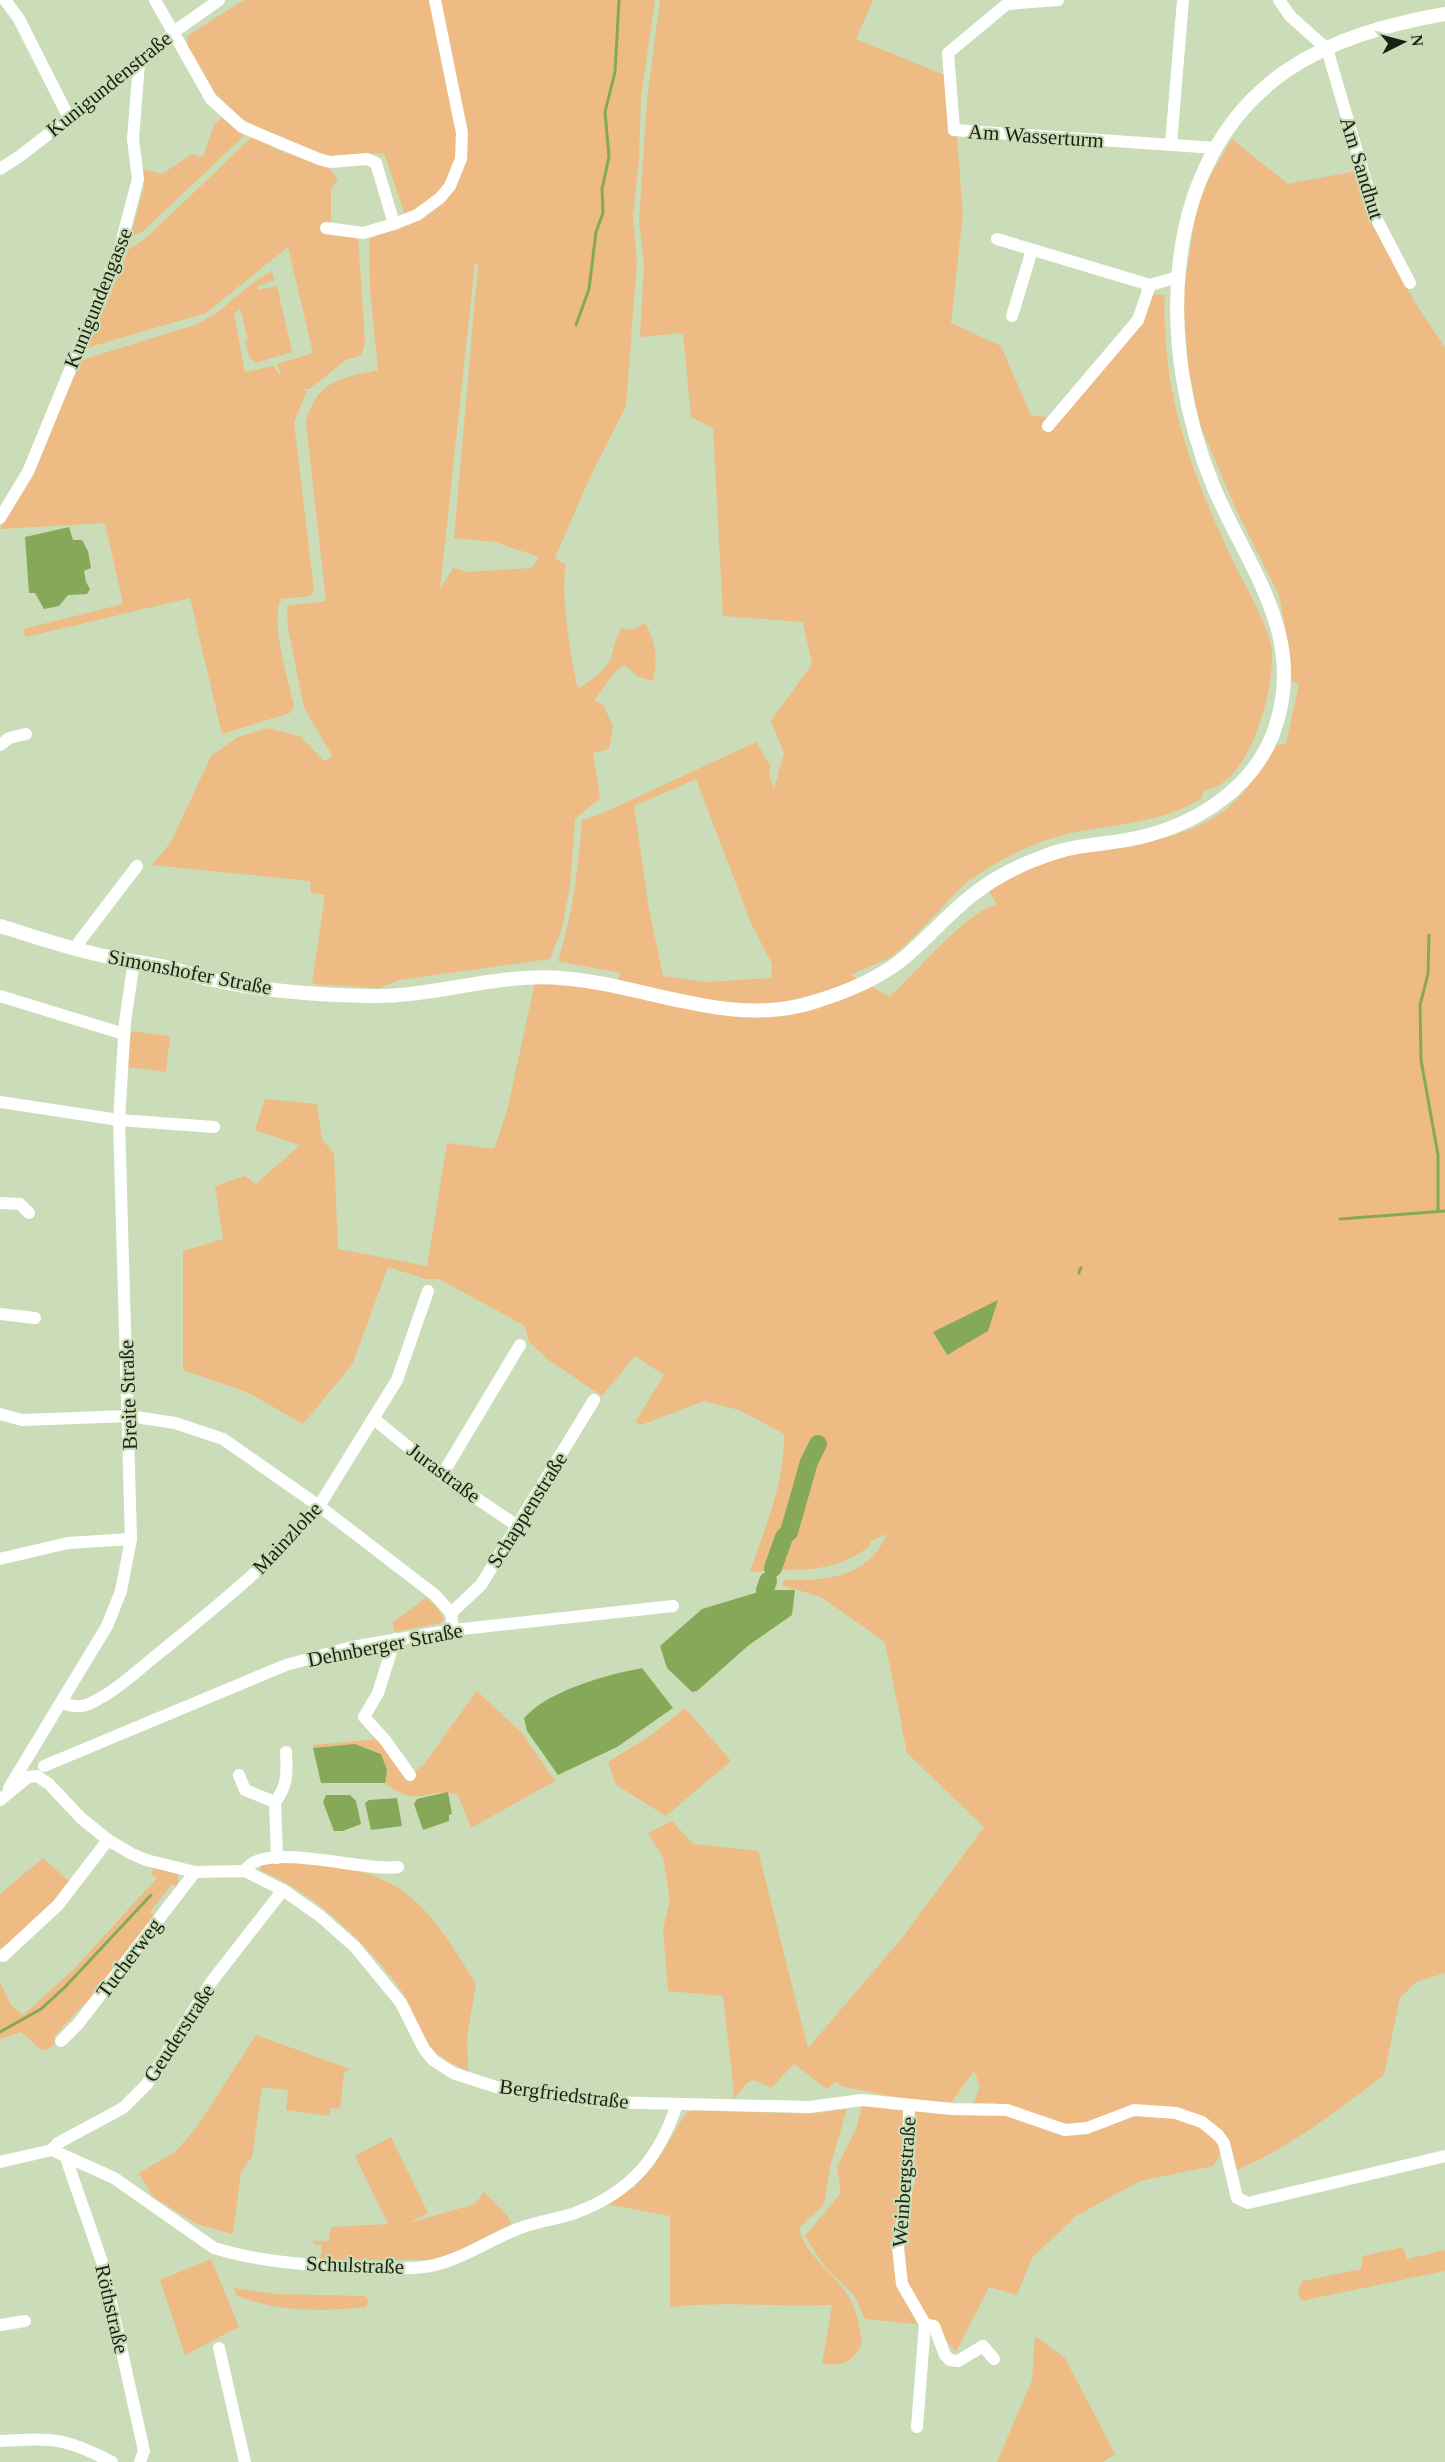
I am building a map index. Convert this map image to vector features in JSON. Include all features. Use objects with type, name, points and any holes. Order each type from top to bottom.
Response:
[{"type":"street","points":[[5,0],[19,19],[69,118]]},
{"type":"street","points":[[155,0],[175,31],[212,99],[242,127],[319,159],[330,162],[367,159],[376,163],[394,224]]},
{"type":"street","name":"Kunigundenstraße","points":[[0,169],[139,64],[175,31],[219,0]]},
{"type":"street","points":[[326,228],[363,233],[394,224],[417,215],[440,198],[450,186],[461,159],[462,133],[435,0]]},
{"type":"street","name":"Am Wasserturm","points":[[1058,0],[1008,4],[948,53],[954,130],[1216,148]]},
{"type":"street","points":[[1171,144],[1183,0]]},
{"type":"street","points":[[1280,0],[1290,16],[1327,49]]},
{"type":"street","name":"Simonshofer Straße","points":[[0,926],[76,949],[208,979],[305,992],[398,996],[509,978],[547,977],[578,979],[698,1005],[749,1011],[803,1005],[868,981],[901,960],[971,895],[1010,869],[1064,848],[1144,837],[1199,816],[1234,792],[1256,765],[1273,734],[1281,696],[1283,662],[1280,627],[1214,487],[1195,430],[1181,369],[1178,277],[1184,227],[1196,188],[1216,148],[1234,121],[1259,93],[1286,71],[1327,49],[1371,30],[1445,14]]},
{"type":"street","name":"Am Sandhut","points":[[1327,49],[1377,220],[1410,283]]},
{"type":"street","name":"Kunigundengasse","points":[[0,518],[28,472],[119,251],[133,207],[138,179],[133,139],[139,64]]},
{"type":"street","points":[[997,239],[1150,285],[1178,277]]},
{"type":"street","points":[[1012,316],[1032,250]]},
{"type":"street","points":[[1048,426],[1138,321],[1150,285]]},
{"type":"street","points":[[0,745],[9,738],[26,734]]},
{"type":"street","name":"Simonshofer Straße","points":[[76,949],[137,866]]},
{"type":"street","name":"Breite Straße","points":[[2,1798],[62,1704],[107,1626],[121,1591],[131,1539],[129,1416],[118,1120],[124,1034],[134,961]]},
{"type":"street","points":[[0,996],[124,1034]]},
{"type":"street","points":[[0,1102],[118,1120],[214,1126]]},
{"type":"street","points":[[0,1203],[20,1204],[29,1213]]},
{"type":"street","name":"Mainzlohe","points":[[62,1704],[74,1708],[92,1703],[123,1681],[238,1588],[286,1544],[319,1506],[397,1380],[428,1291]]},
{"type":"street","points":[[0,1314],[35,1318]]},
{"type":"street","points":[[442,1475],[520,1345]]},
{"type":"street","name":"Schappenstraße","points":[[451,1613],[481,1585],[594,1400]]},
{"type":"street","points":[[0,1414],[22,1420],[129,1416],[175,1423],[223,1439],[319,1506],[435,1596],[451,1613],[453,1630]]},
{"type":"street","name":"Jurastraße","points":[[373,1419],[442,1475],[516,1525]]},
{"type":"street","points":[[0,1559],[68,1543],[131,1539]]},
{"type":"street","name":"Dehnberger Straße","points":[[44,1773],[286,1665],[394,1639],[453,1630],[673,1606]]},
{"type":"street","points":[[394,1639],[378,1693],[364,1717],[385,1740],[410,1775]]},
{"type":"street","points":[[277,1858],[275,1802],[284,1791],[287,1780],[286,1752]]},
{"type":"street","points":[[2,1798],[28,1778],[44,1773],[30,1754]]},
{"type":"street","name":"Bergfriedstraße","points":[[44,1773],[81,1818],[108,1840],[146,1860],[195,1872],[244,1871],[283,1890],[320,1916],[356,1947],[401,2003],[424,2049],[433,2060],[453,2073],[502,2089],[602,2102],[809,2107],[862,2100],[1007,2110],[1065,2130],[1088,2128],[1134,2110],[1176,2113],[1202,2122],[1218,2135],[1224,2143],[1237,2198],[1248,2203],[1445,2156]]},
{"type":"street","points":[[239,1775],[245,1790],[275,1802]]},
{"type":"street","points":[[3,1956],[58,1905],[108,1840]]},
{"type":"street","points":[[244,1871],[257,1861],[277,1858],[319,1858],[385,1869],[398,1867]]},
{"type":"street","name":"Tucherweg","points":[[61,2041],[78,2024],[195,1872]]},
{"type":"street","name":"Geuderstraße","points":[[52,2150],[58,2143],[123,2108],[147,2085],[212,1981],[283,1890]]},
{"type":"street","name":"Schulstraße","points":[[52,2150],[114,2178],[214,2248],[233,2254],[269,2262],[324,2266],[390,2269],[431,2266],[459,2257],[493,2238],[524,2226],[580,2211],[627,2185],[653,2157],[667,2134],[677,2104]]},
{"type":"street","name":"Weinbergstraße","points":[[909,2105],[908,2180],[897,2248],[902,2284],[925,2324],[934,2326],[945,2355],[951,2360],[958,2361],[983,2346],[990,2351],[994,2359]]},
{"type":"street","points":[[0,2162],[52,2150]]},
{"type":"street","name":"Röthstraße","points":[[66,2158],[102,2262],[144,2451],[140,2462]]},
{"type":"street","points":[[0,2325],[25,2321]]},
{"type":"street","points":[[917,2427],[925,2324]]},
{"type":"street","points":[[219,2348],[245,2462]]},
{"type":"street","points":[[0,2441],[35,2438],[60,2439],[85,2448],[112,2462]]},
{"type":"shaded area","points":[[244,0],[431,0],[458,130],[457,155],[452,173],[439,195],[405,215],[384,153],[336,157],[311,152],[244,120],[215,93],[188,47],[187,36]]},
{"type":"shaded area","points":[[438,0],[655,0],[641,97],[639,160],[633,216],[637,261],[626,406],[591,475],[555,558],[566,565],[565,608],[578,689],[607,665],[622,628],[632,630],[645,623],[652,637],[655,651],[655,673],[653,681],[637,676],[625,665],[615,672],[594,701],[603,704],[613,727],[609,749],[593,753],[600,798],[575,819],[570,887],[562,928],[550,959],[399,980],[379,988],[312,984],[325,895],[311,893],[310,881],[152,865],[171,842],[211,756],[238,737],[267,728],[300,736],[324,761],[333,757],[304,708],[288,628],[287,606],[326,601],[306,423],[310,409],[323,390],[341,379],[378,370],[370,290],[369,239],[423,216],[463,162]],"holes":[[[475,263],[478,265],[454,538],[495,542],[539,557],[531,568],[469,572],[453,568],[440,589]]]},
{"type":"shaded area","points":[[660,0],[873,0],[856,39],[952,78],[963,213],[951,323],[1001,346],[1031,415],[1051,418],[1141,322],[1148,294],[1165,295],[1168,365],[1191,462],[1231,557],[1267,631],[1272,653],[1269,690],[1256,735],[1234,773],[1220,785],[1204,790],[1201,799],[1185,808],[1151,819],[1081,831],[1037,843],[978,874],[893,955],[851,975],[890,997],[956,931],[970,919],[997,904],[988,890],[1021,871],[1057,857],[1167,837],[1207,822],[1241,795],[1274,745],[1286,744],[1299,684],[1291,681],[1290,653],[1279,595],[1235,507],[1200,425],[1188,366],[1183,296],[1195,218],[1203,188],[1232,139],[1288,184],[1356,171],[1372,224],[1416,304],[1445,348],[1445,1973],[1416,1982],[1400,1998],[1384,2075],[1312,2128],[1255,2162],[1234,2171],[1229,2142],[1213,2166],[1140,2181],[1076,2216],[1032,2258],[1017,2295],[989,2287],[956,2352],[934,2326],[865,2319],[854,2295],[825,2267],[805,2236],[841,2193],[837,2167],[856,2129],[862,2106],[881,2106],[891,2110],[1008,2113],[993,2102],[973,2104],[980,2086],[974,2071],[948,2107],[844,2087],[835,2082],[827,2089],[794,2064],[771,2088],[754,2080],[747,2083],[732,2101],[734,2092],[723,1996],[668,1991],[663,1929],[670,1900],[663,1857],[648,1833],[672,1821],[693,1844],[758,1851],[808,2048],[903,1937],[984,1827],[907,1753],[885,1642],[821,1597],[781,1585],[785,1580],[816,1579],[845,1574],[869,1560],[879,1549],[887,1534],[871,1541],[870,1546],[855,1556],[826,1567],[750,1572],[778,1487],[784,1434],[739,1410],[704,1401],[641,1425],[635,1422],[664,1375],[635,1356],[602,1396],[550,1361],[529,1342],[525,1326],[439,1279],[426,1279],[388,1267],[352,1365],[303,1424],[247,1392],[183,1370],[183,1251],[223,1239],[215,1186],[245,1176],[256,1184],[300,1145],[255,1130],[265,1099],[317,1104],[322,1139],[334,1154],[338,1249],[427,1266],[447,1143],[494,1149],[507,1111],[535,982],[615,993],[620,973],[558,961],[568,926],[574,891],[582,820],[601,814],[756,742],[771,767],[769,774],[774,789],[784,753],[771,721],[812,664],[803,622],[723,616],[713,428],[691,417],[683,333],[640,337],[644,264],[639,221],[647,99]],"holes":[[[696,779],[751,923],[772,964],[771,978],[705,982],[663,976],[649,909],[634,806]],[[998,1301],[947,1355],[946,1355],[933,1332]]]},
{"type":"shaded area","points":[[222,117],[244,136],[143,231],[130,238],[144,187],[142,169],[162,174],[192,154],[203,157],[214,125]]},
{"type":"shaded area","points":[[252,137],[283,152],[328,167],[338,179],[331,189],[331,236],[358,237],[365,342],[362,355],[346,360],[309,389],[300,389],[307,391],[294,422],[314,591],[310,596],[281,599],[278,609],[281,651],[294,705],[290,713],[222,734],[190,598],[26,637],[23,629],[123,604],[105,523],[0,529],[36,469],[78,361],[198,324],[272,271],[274,280],[258,286],[258,290],[254,291],[277,286],[292,352],[255,363],[249,356],[245,341],[248,340],[240,308],[234,314],[245,372],[273,366],[281,376],[277,364],[313,353],[288,247],[206,313],[83,349],[111,294],[128,250],[147,237]]},
{"type":"shaded area","points":[[69,527],[73,540],[82,540],[88,551],[91,568],[84,571],[90,589],[87,594],[68,595],[59,606],[44,609],[35,593],[29,593],[25,537]]},
{"type":"shaded area","points":[[131,1031],[170,1036],[166,1072],[128,1067]]},
{"type":"shaded area","points":[[998,1300],[988,1331],[947,1355],[933,1332]]},
{"type":"shaded area","points":[[765,1590],[795,1590],[792,1615],[749,1645],[697,1691],[692,1692],[667,1668],[660,1646],[702,1609]]},
{"type":"shaded area","points":[[426,1598],[437,1607],[444,1619],[441,1623],[394,1632],[393,1622]]},
{"type":"shaded area","points":[[642,1668],[673,1708],[617,1747],[558,1775],[527,1731],[524,1718],[548,1699],[579,1685]]},
{"type":"shaded area","points":[[477,1691],[521,1732],[555,1781],[471,1828],[458,1795],[438,1793],[422,1796],[406,1795],[385,1783],[387,1770],[381,1754],[356,1746],[313,1748],[313,1745],[380,1739],[407,1778],[424,1764]]},
{"type":"shaded area","points":[[685,1708],[731,1761],[666,1816],[616,1785],[608,1762],[650,1736]]},
{"type":"shaded area","points":[[355,1744],[381,1754],[387,1770],[385,1783],[321,1783],[313,1748]]},
{"type":"shaded area","points":[[448,1792],[452,1814],[449,1815],[449,1821],[423,1830],[414,1804],[417,1799]]},
{"type":"shaded area","points":[[326,1795],[350,1795],[356,1801],[361,1824],[343,1831],[334,1831],[323,1802]]},
{"type":"shaded area","points":[[397,1798],[402,1826],[371,1830],[365,1803],[369,1800]]},
{"type":"shaded area","points":[[43,1858],[72,1884],[44,1914],[0,1949],[0,1894]]},
{"type":"shaded area","points":[[301,1861],[336,1866],[388,1882],[408,1895],[441,1931],[476,1984],[467,2038],[468,2071],[437,2053],[428,2043],[405,1996],[352,1933],[299,1890],[261,1871],[260,1865]]},
{"type":"shaded area","points":[[154,1867],[178,1874],[178,1885],[176,1887],[172,1884],[150,1912],[156,1916],[88,2003],[86,2002],[54,2036],[58,2040],[49,2049],[41,2050],[21,2032],[0,2039],[0,1982],[11,2005],[23,2015],[74,1969],[157,1878],[151,1874]]},
{"type":"shaded area","points":[[256,2035],[350,2069],[344,2073],[340,2109],[331,2108],[329,2116],[286,2110],[288,2090],[262,2087],[252,2157],[241,2172],[233,2234],[199,2225],[153,2197],[139,2173],[175,2152],[197,2127]]},
{"type":"shaded area","points":[[847,2109],[830,2167],[824,2204],[799,2228],[802,2238],[814,2257],[837,2281],[853,2305],[862,2344],[854,2355],[841,2364],[822,2364],[832,2305],[710,2304],[670,2307],[670,2216],[605,2204],[634,2187],[653,2167],[686,2113],[696,2110],[808,2114]]},
{"type":"shaded area","points":[[391,2137],[428,2213],[409,2223],[475,2204],[484,2192],[508,2216],[511,2224],[459,2251],[428,2260],[320,2260],[322,2245],[314,2244],[313,2241],[329,2241],[331,2227],[388,2224],[355,2156]]},
{"type":"shaded area","points":[[1403,2247],[1407,2259],[1445,2250],[1445,2271],[1301,2301],[1298,2291],[1302,2281],[1361,2269],[1363,2256]]},
{"type":"shaded area","points":[[211,2259],[239,2327],[185,2355],[160,2280]]},
{"type":"shaded area","points":[[234,2288],[276,2294],[365,2296],[369,2300],[366,2307],[334,2310],[283,2308],[236,2295]]},
{"type":"shaded area","points":[[1035,2336],[1065,2358],[1115,2454],[1103,2462],[997,2462],[1032,2380]]},
{"type":"waterway","points":[[576,325],[589,289],[596,232],[603,213],[602,189],[609,157],[605,112],[615,72],[619,0]]},
{"type":"waterway","points":[[1429,935],[1428,974],[1420,1005],[1421,1060],[1438,1155],[1438,1210]]},
{"type":"waterway","points":[[1340,1219],[1445,1211]]},
{"type":"waterway","points":[[773,1568],[784,1537],[789,1532],[809,1462],[818,1444]]},
{"type":"waterway","points":[[765,1590],[768,1581]]},
{"type":"waterway","points":[[0,2032],[41,2009],[65,1987],[151,1895]]}]
